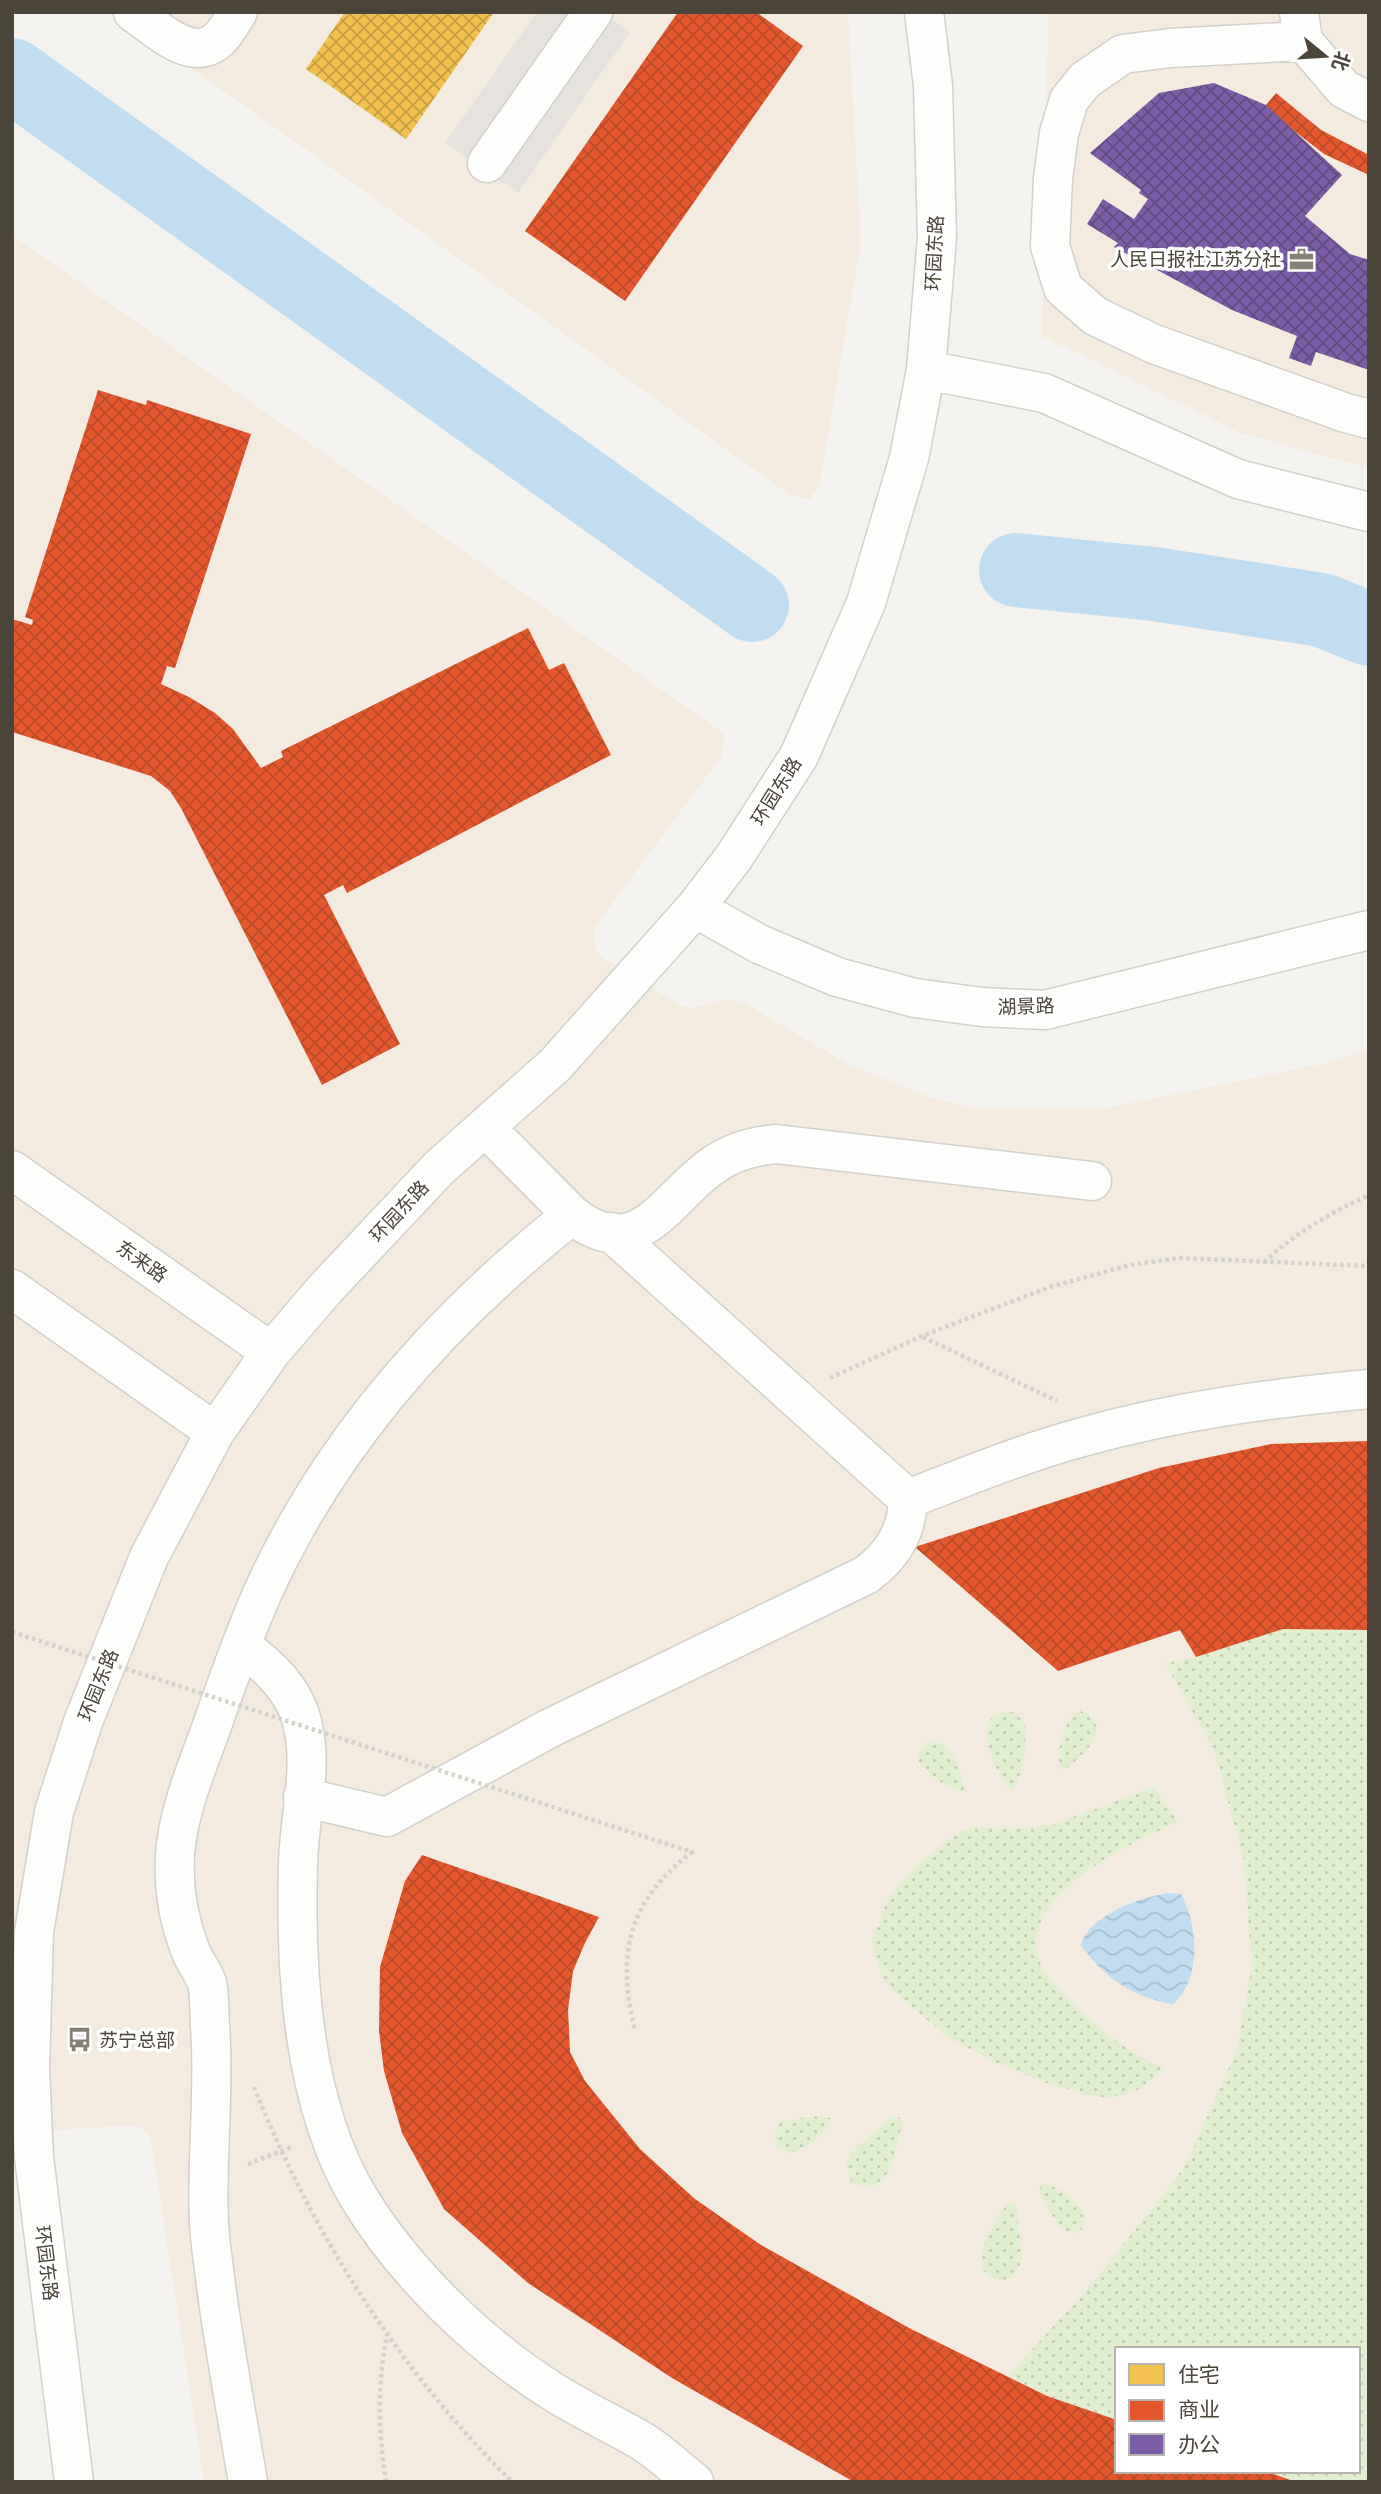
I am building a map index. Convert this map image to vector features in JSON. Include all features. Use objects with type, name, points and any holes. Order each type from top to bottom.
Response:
[{"type":"street","points":[[133,12],[179,44],[198,48],[218,40],[238,12]]},
{"type":"street","points":[[487,163],[593,12]]},
{"type":"street","name":"环园东路","points":[[74,2482],[23,2158],[30,2070],[34,1932],[54,1812],[83,1722],[149,1557],[215,1432],[271,1352],[326,1288],[439,1168],[555,1065],[695,908],[734,857],[799,756],[866,603],[909,458],[926,370],[937,237],[933,86],[924,12]]},
{"type":"street","points":[[1369,102],[1344,89],[1301,27],[1123,54],[1084,80],[1069,100],[1059,133],[1052,178],[1050,246],[1063,288],[1095,316],[1154,344],[1369,419]]},
{"type":"street","points":[[926,370],[1044,393],[1238,479],[1369,512]]},
{"type":"street","name":"湖景路","points":[[695,908],[759,944],[837,977],[915,998],[982,1007],[1045,1010],[1369,930]]},
{"type":"street","points":[[485,1127],[572,1215],[583,1224],[611,1232],[642,1228],[655,1220],[713,1165],[733,1153],[755,1146],[776,1144],[1092,1181]]},
{"type":"street","name":"东来路","points":[[12,1170],[271,1352]]},
{"type":"street","points":[[248,2482],[209,2229],[212,2058],[207,1983],[191,1953],[175,1887],[175,1854],[180,1822],[241,1646],[263,1592],[299,1522],[341,1456],[387,1393],[429,1344],[521,1255],[572,1215]]},
{"type":"street","points":[[611,1232],[908,1499]]},
{"type":"street","points":[[12,1289],[215,1432]]},
{"type":"street","points":[[908,1499],[1016,1457],[1115,1429],[1214,1407],[1369,1389]]},
{"type":"street","points":[[303,1797],[387,1817],[550,1728],[866,1574],[881,1564],[893,1551],[907,1517],[908,1499]]},
{"type":"street","points":[[241,1646],[278,1676],[302,1720],[307,1745],[307,1772],[298,1863],[298,1927],[306,2039],[316,2088],[332,2139],[359,2197],[392,2243],[428,2286],[467,2325],[507,2359],[550,2390],[641,2441],[694,2482]]},
{"type":"path","points":[[1264,1262],[1287,1241],[1313,1223],[1369,1195]]},
{"type":"path","points":[[798,1399],[836,1374],[922,1336],[1050,1287],[1130,1265],[1179,1258],[1369,1266]]},
{"type":"path","points":[[922,1336],[1115,1429]]},
{"type":"path","points":[[12,1632],[692,1852],[669,1870],[634,1922],[626,1954],[627,1996],[635,2030]]},
{"type":"path","points":[[208,2188],[255,2160],[306,2143],[332,2139]]},
{"type":"path","points":[[386,2482],[379,2432],[379,2399],[387,2334]]},
{"type":"shaded area","points":[[109,12],[848,12],[861,243],[820,482],[810,500],[790,495]]},
{"type":"shaded area","points":[[537,12],[576,12],[471,161],[445,143]]},
{"type":"shaded area","points":[[1048,12],[1369,12],[1369,468],[1243,434],[1042,336]]},
{"type":"shaded area","points":[[604,14],[630,32],[518,193],[492,175]]},
{"type":"shaded area","points":[[12,235],[723,734],[721,757],[597,924],[594,934],[595,946],[601,957],[682,1006],[692,1008],[719,1000],[741,1001],[851,1066],[929,1097],[980,1109],[1103,1109],[1330,1062],[1369,1049],[1369,2482],[204,2482],[151,2140],[145,2130],[135,2125],[12,2133]]},
{"type":"green space","points":[[1283,1629],[1369,1630],[1369,2482],[1297,2482],[1271,2473],[1360,2473],[1360,2347],[1115,2347],[1115,2419],[1047,2396],[1008,2376],[1095,2281],[1185,2166],[1237,2050],[1252,1965],[1243,1858],[1214,1749],[1165,1663],[1196,1657]]},
{"type":"green space","points":[[1080,1711],[1091,1717],[1096,1724],[1096,1733],[1086,1751],[1060,1771],[1062,1737],[1068,1722]]},
{"type":"green space","points":[[1012,1712],[1023,1721],[1026,1738],[1022,1768],[1013,1790],[1007,1786],[996,1768],[987,1735],[993,1717]]},
{"type":"green space","points":[[926,1743],[942,1744],[956,1761],[963,1784],[964,1791],[961,1793],[935,1779],[918,1761],[920,1751]]},
{"type":"green space","points":[[1154,1787],[1178,1822],[1134,1843],[1084,1873],[1046,1912],[1037,1934],[1038,1957],[1055,1985],[1114,2039],[1164,2069],[1141,2089],[1110,2098],[1043,2082],[995,2062],[949,2038],[893,1991],[883,1977],[872,1941],[886,1904],[896,1888],[917,1865],[941,1845],[970,1827],[1009,1829],[1052,1825]]},
{"type":"green space","points":[[813,2116],[831,2118],[825,2130],[815,2140],[791,2153],[777,2148],[774,2135],[780,2122]]},
{"type":"green space","points":[[892,2116],[900,2118],[902,2123],[889,2170],[875,2185],[864,2186],[851,2182],[846,2164],[852,2152]]},
{"type":"green space","points":[[1042,2183],[1062,2191],[1078,2204],[1086,2216],[1082,2229],[1074,2234],[1059,2228],[1039,2190]]},
{"type":"green space","points":[[1009,2202],[1015,2204],[1017,2210],[1022,2261],[1014,2277],[999,2280],[985,2272],[982,2253],[991,2229]]},
{"type":"water","points":[[1168,1893],[1181,1894],[1187,1906],[1194,1936],[1193,1967],[1189,1981],[1173,2004],[1145,1997],[1121,1984],[1099,1967],[1081,1945],[1086,1934],[1105,1916],[1131,1903]]},
{"type":"building: 住宅","points":[[345,12],[494,12],[406,139],[306,69]]},
{"type":"building: 商业","points":[[678,12],[756,12],[803,46],[625,301],[525,231]]},
{"type":"building: 商业","points":[[1276,93],[1321,130],[1369,155],[1369,175],[1324,154],[1293,130],[1266,105]]},
{"type":"building: 商业","points":[[98,390],[146,405],[147,400],[251,434],[175,668],[167,666],[161,684],[215,713],[233,729],[261,768],[283,757],[281,751],[528,628],[549,670],[564,663],[611,755],[347,893],[343,885],[324,895],[400,1044],[322,1085],[170,791],[151,776],[12,732],[12,619],[32,625],[33,620],[25,617]]},
{"type":"building: 商业","points":[[1369,1441],[1369,1630],[1283,1629],[1196,1657],[1180,1630],[1058,1671],[915,1547],[1159,1468],[1271,1444]]},
{"type":"building: 商业","points":[[422,1855],[599,1917],[573,1971],[568,2010],[570,2052],[585,2081],[640,2149],[695,2199],[761,2245],[911,2329],[1047,2396],[1115,2419],[1115,2473],[1271,2473],[1296,2482],[854,2482],[672,2378],[528,2283],[444,2209],[402,2133],[384,2071],[379,2031],[380,1967],[405,1881]]},
{"type":"building: 办公","points":[[1214,83],[1266,105],[1342,175],[1305,216],[1350,254],[1369,260],[1369,370],[1316,352],[1311,366],[1289,358],[1297,336],[1232,310],[1114,247],[1118,243],[1087,224],[1103,199],[1134,219],[1148,199],[1139,193],[1141,190],[1090,153],[1159,93]]},
{"type":"waterway","points":[[12,75],[752,605]]},
{"type":"waterway","points":[[1016,570],[1154,584],[1322,610],[1369,629]]},
{"type":"place","name":"人民日报社江苏分社","points":[[1301,259]]},
{"type":"place","name":"苏宁总部","points":[[79,2040]]}]
